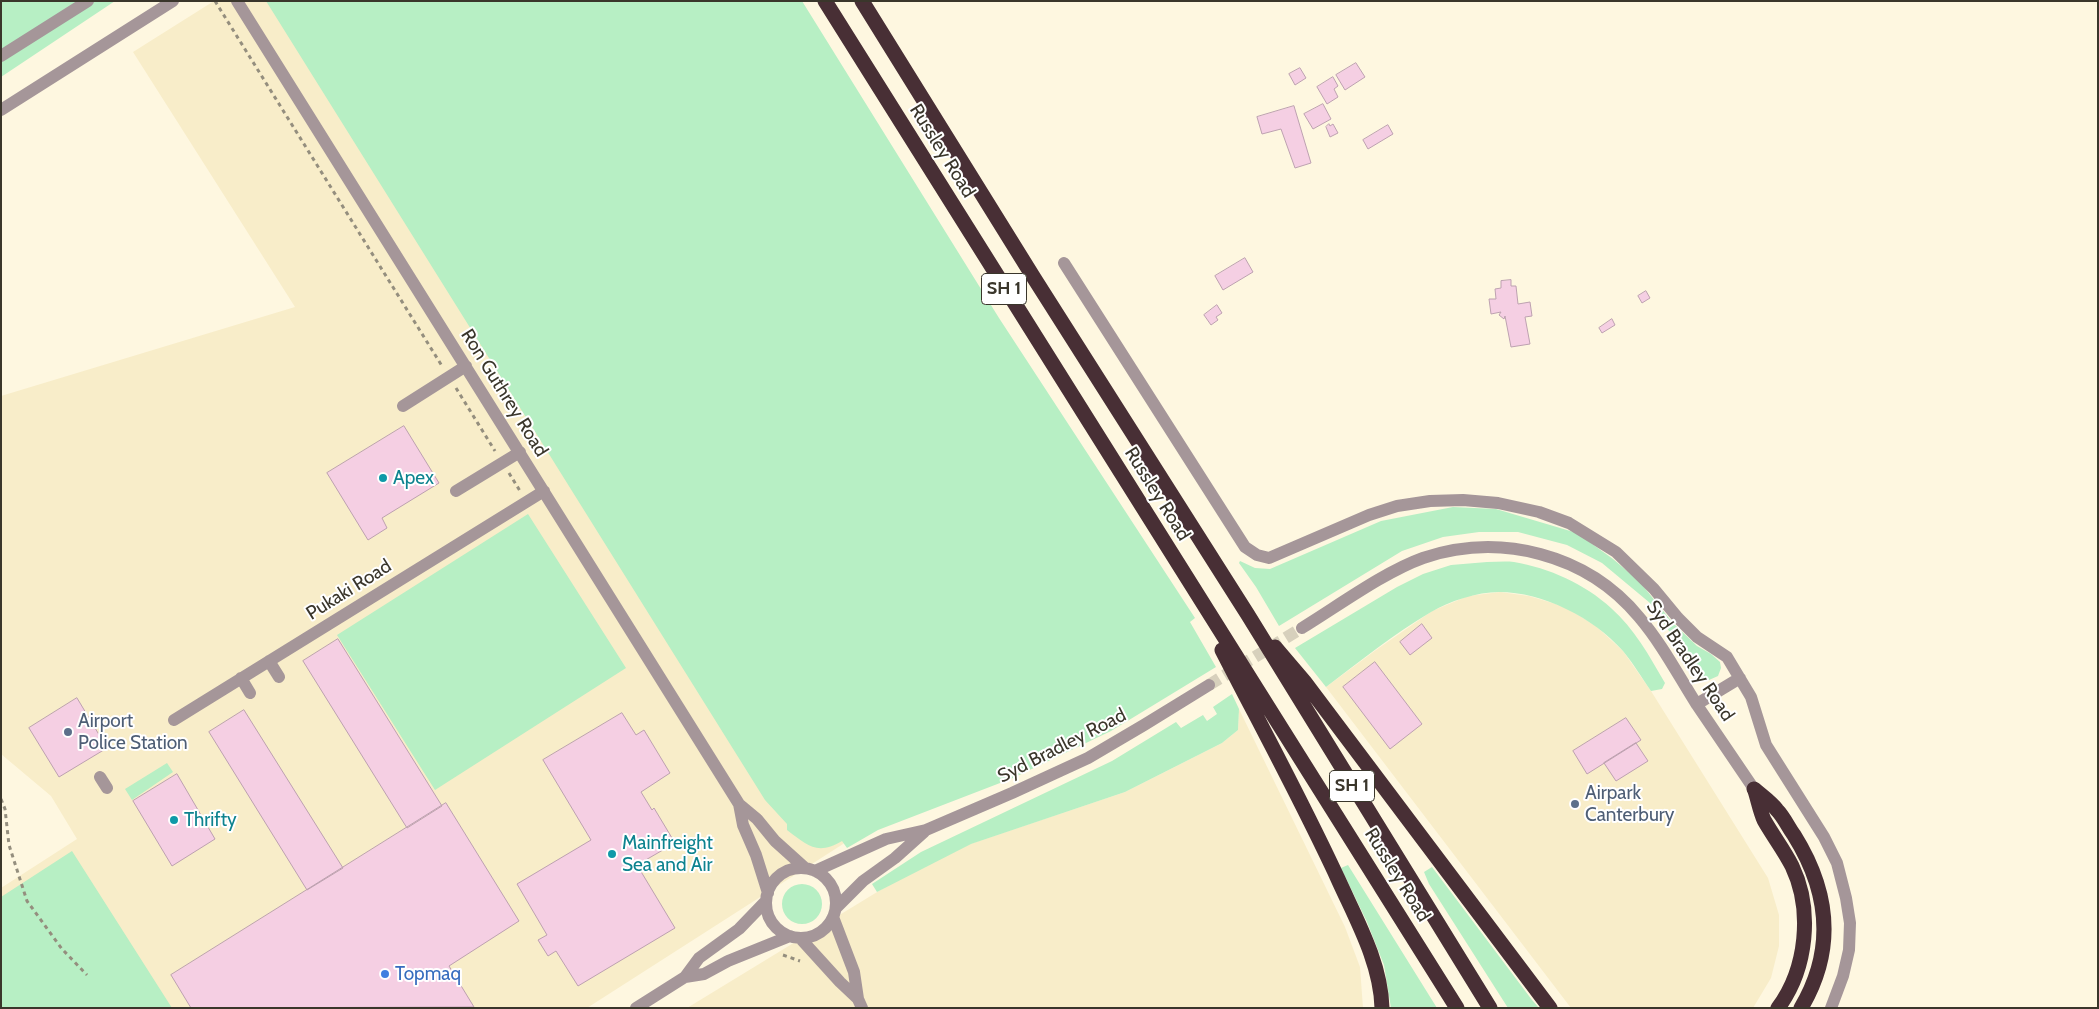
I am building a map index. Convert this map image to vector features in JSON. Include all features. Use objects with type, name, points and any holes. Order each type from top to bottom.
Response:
[{"type":"highway","name":"Russley Road","points":[[825,1],[1457,1008]]},
{"type":"highway","name":"Russley Road","points":[[862,1],[1039,287],[1248,616],[1490,1008]]},
{"type":"highway","points":[[1184,575],[1289,778],[1344,892],[1376,971],[1382,997],[1382,1008]]},
{"type":"highway","points":[[1248,616],[1304,681],[1550,1008]]},
{"type":"highway","points":[[1754,790],[1764,818],[1792,867],[1803,904],[1805,925],[1798,968],[1791,986],[1778,1008]]},
{"type":"highway","points":[[1754,790],[1777,810],[1800,846],[1812,869],[1820,891],[1824,914],[1823,941],[1816,976],[1801,1008]]},
{"type":"street","points":[[1,56],[88,1]]},
{"type":"street","points":[[1,110],[173,1]]},
{"type":"street","name":"Ron Guthrey Road","points":[[238,1],[740,804],[775,841],[810,869]]},
{"type":"street","points":[[1064,263],[1245,547],[1257,555],[1269,558],[1369,515],[1397,506],[1430,501],[1463,500],[1518,506],[1569,523],[1616,552],[1654,588],[1678,618],[1697,637],[1726,657],[1751,697],[1766,745],[1824,837],[1837,863],[1850,923],[1849,950],[1843,976],[1831,1008]]},
{"type":"street","points":[[403,406],[466,366]]},
{"type":"street","points":[[456,491],[520,452]]},
{"type":"street","name":"Pukaki Road","points":[[174,720],[544,491]]},
{"type":"street","name":"Syd Bradley Road","points":[[1302,628],[1400,569],[1446,552],[1496,547],[1519,549],[1538,553],[1572,565],[1596,578],[1625,601],[1650,630],[1754,790]]},
{"type":"street","points":[[269,661],[279,677]]},
{"type":"street","points":[[241,678],[250,693]]},
{"type":"street","points":[[1697,704],[1740,678]]},
{"type":"street","name":"Syd Bradley Road","points":[[810,869],[886,839],[926,830],[1088,758],[1144,726],[1209,685]]},
{"type":"street","name":"Ron Guthrey Road","points":[[740,804],[743,825],[756,855],[767,897]]},
{"type":"street","name":"Syd Bradley Road","points":[[835,912],[863,881],[895,858],[926,830]]},
{"type":"street","points":[[636,1008],[685,977],[699,958],[740,929],[767,897],[772,884],[778,876],[786,871],[810,869],[824,876],[832,885],[836,895],[835,912],[854,972],[860,1003]]},
{"type":"street","points":[[767,897],[769,917],[781,931],[795,937],[860,1003]]},
{"type":"street","points":[[685,977],[704,974],[728,961],[795,937],[810,937],[828,926],[835,912]]},
{"type":"path","points":[[215,1],[503,463]]},
{"type":"path","points":[[1,799],[5,809],[9,845],[27,901],[62,949],[87,975]]},
{"type":"shaded area","points":[[214,1],[787,1],[1185,625],[587,1008],[1,1008],[1,888],[77,839],[51,796],[1,754],[1,396],[295,307],[133,52]]},
{"type":"shaded area","name":"Airpark Canterbury","points":[[1500,592],[1529,596],[1566,607],[1597,627],[1623,651],[1651,691],[1768,878],[1779,915],[1779,946],[1771,978],[1753,1008],[1571,1008],[1326,687],[1432,611],[1468,596]]},
{"type":"shaded area","points":[[1239,709],[1345,927],[1360,967],[1363,1008],[687,1008],[887,886],[970,844],[1125,792],[1222,743],[1238,730]]},
{"type":"green space","points":[[1,1],[115,1],[1,77]]},
{"type":"green space","points":[[266,1],[802,1],[999,318],[1195,618],[1190,622],[1216,667],[1111,731],[1013,778],[878,830],[847,848],[842,841],[826,848],[819,848],[813,847],[801,840],[787,830],[787,824],[765,800]]},
{"type":"green space","points":[[1453,507],[1496,509],[1577,533],[1639,581],[1673,623],[1697,646],[1720,662],[1721,668],[1718,676],[1709,680],[1701,678],[1650,603],[1602,563],[1567,545],[1518,532],[1479,532],[1443,537],[1402,551],[1279,626],[1239,563],[1240,561],[1255,568],[1270,569],[1381,521]]},
{"type":"green space","points":[[528,514],[626,668],[435,790],[337,635]]},
{"type":"green space","points":[[1514,562],[1540,568],[1578,584],[1601,599],[1627,624],[1641,643],[1665,683],[1662,689],[1651,691],[1623,651],[1598,628],[1583,618],[1550,602],[1516,593],[1482,594],[1464,598],[1438,608],[1390,639],[1326,687],[1295,648],[1397,587],[1423,574],[1451,565]]},
{"type":"green space","points":[[1232,694],[1239,709],[1238,730],[1222,743],[1125,792],[971,844],[877,892],[872,884],[921,852],[1112,761],[1176,722],[1181,728],[1203,715],[1207,721],[1217,714],[1213,707]]},
{"type":"green space","points":[[167,763],[173,772],[132,800],[125,789]]},
{"type":"green space","points":[[72,851],[172,1008],[1,1008],[1,897]]},
{"type":"green space","points":[[1348,865],[1437,1008],[1391,1008],[1384,965],[1367,922],[1341,868]]},
{"type":"green space","points":[[1432,867],[1539,1008],[1508,1008],[1429,884],[1424,872]]},
{"type":"green space","points":[[802,884],[816,890],[822,904],[816,918],[802,924],[788,918],[782,904],[788,890]]},
{"type":"building","points":[[1356,63],[1365,77],[1345,90],[1336,75]]},
{"type":"building","points":[[1300,68],[1306,78],[1295,85],[1289,74]]},
{"type":"building","points":[[1333,77],[1338,86],[1334,89],[1338,97],[1327,104],[1317,87]]},
{"type":"building","points":[[1323,104],[1331,119],[1313,129],[1304,114]]},
{"type":"building","points":[[1294,106],[1311,163],[1295,168],[1281,129],[1262,134],[1257,117]]},
{"type":"building","points":[[1329,124],[1330,126],[1333,124],[1338,133],[1330,137],[1326,127]]},
{"type":"building","points":[[1388,125],[1393,134],[1368,149],[1363,140]]},
{"type":"building","points":[[1245,258],[1253,272],[1223,290],[1215,276]]},
{"type":"building","points":[[1511,280],[1511,286],[1516,286],[1518,304],[1530,302],[1532,316],[1525,317],[1530,344],[1511,347],[1505,316],[1504,319],[1499,315],[1501,312],[1491,314],[1489,299],[1496,299],[1495,289],[1501,288],[1501,281]]},
{"type":"building","points":[[1646,291],[1650,298],[1642,303],[1638,296]]},
{"type":"building","points":[[1217,305],[1222,313],[1216,317],[1218,320],[1211,325],[1204,315]]},
{"type":"building","points":[[1612,319],[1615,325],[1602,333],[1599,328]]},
{"type":"building","name":"Apex","points":[[404,426],[439,483],[382,518],[387,528],[368,540],[327,473]]},
{"type":"building","points":[[1422,624],[1432,638],[1410,655],[1400,642]]},
{"type":"building","points":[[338,639],[442,806],[407,828],[303,661]]},
{"type":"building","points":[[1375,662],[1422,724],[1390,749],[1343,687]]},
{"type":"building","points":[[77,698],[107,748],[59,777],[29,728]]},
{"type":"building","points":[[244,710],[343,868],[307,890],[209,732]]},
{"type":"building","name":"Mainfreight Sea and Air","points":[[622,713],[636,735],[644,730],[670,773],[641,792],[652,810],[654,808],[675,843],[637,865],[675,928],[578,986],[556,951],[548,956],[538,940],[547,935],[517,884],[591,840],[543,760]]},
{"type":"building","points":[[1626,718],[1641,740],[1587,774],[1573,751]]},
{"type":"building","points":[[1636,743],[1648,761],[1616,781],[1604,763]]},
{"type":"building","name":"Thrifty","points":[[177,774],[215,839],[172,866],[133,801]]},
{"type":"building","points":[[446,803],[519,921],[449,966],[474,1007],[191,1008],[171,975]]},
{"type":"tunnel","points":[[1209,685],[1302,628]]},
{"type":"place","name":"Apex","points":[[383,478]]},
{"type":"place","name":"Airport Police Station","points":[[68,732]]},
{"type":"place","name":"Airpark Canterbury","points":[[1575,804]]},
{"type":"place","name":"Thrifty","points":[[174,820]]},
{"type":"place","name":"Mainfreight Sea and Air","points":[[612,854]]},
{"type":"place","name":"Topmaq","points":[[385,974]]}]
